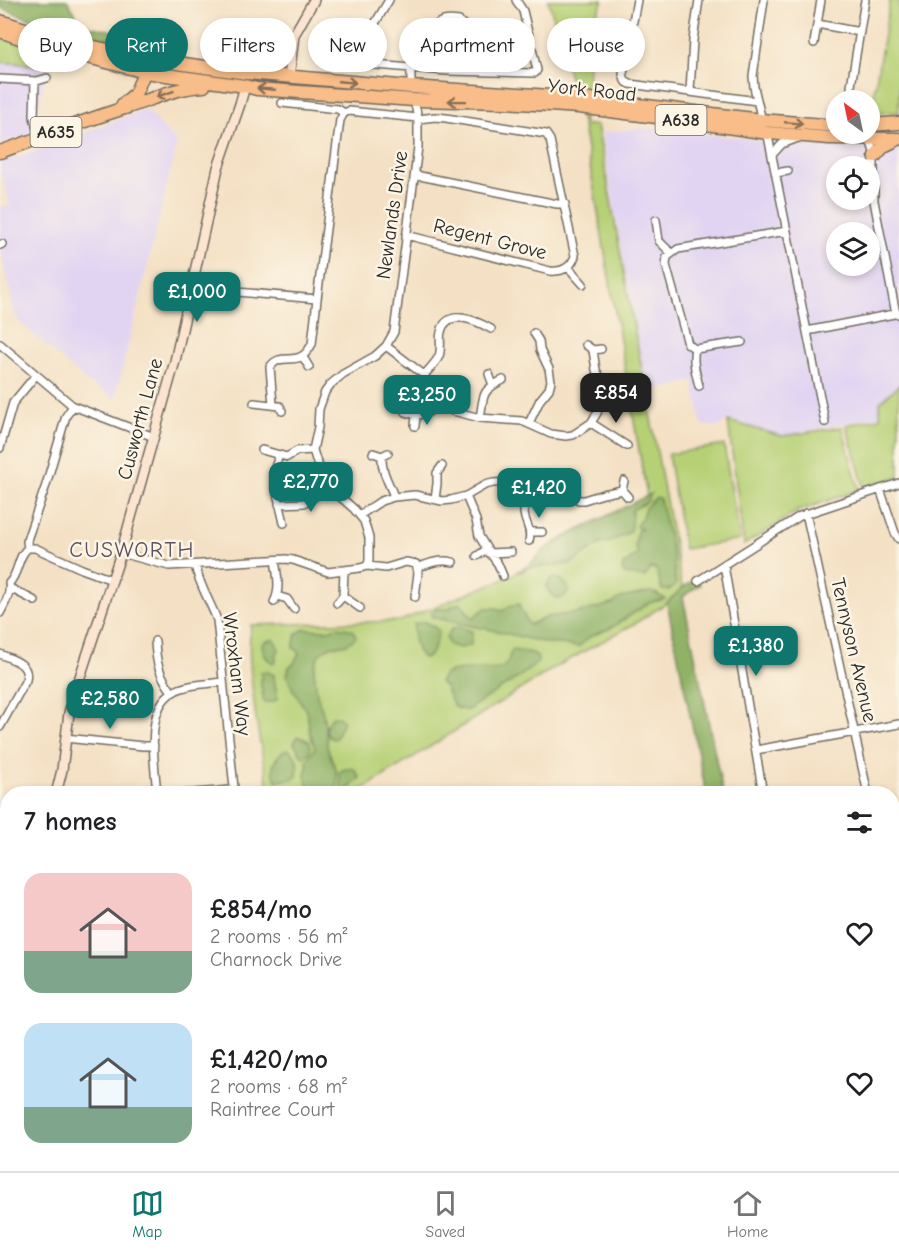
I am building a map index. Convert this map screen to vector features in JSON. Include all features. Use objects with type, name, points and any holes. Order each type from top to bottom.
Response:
[{"type":"highway","name":"York Road","points":[[0,21],[53,38],[105,49]]},
{"type":"highway","name":"York Road","points":[[0,31],[105,61]]},
{"type":"highway","name":"York Road","points":[[188,67],[246,80],[257,89],[414,100],[577,102]]},
{"type":"highway","name":"York Road","points":[[145,72],[220,83],[289,77],[577,102],[768,134],[826,136]]},
{"type":"highway","name":"A635","points":[[112,111],[130,100],[145,72]]},
{"type":"highway","points":[[288,91],[289,77]]},
{"type":"highway","name":"A635","points":[[0,152],[112,111],[178,90],[220,83]]},
{"type":"highway","name":"York Road","points":[[592,104],[826,125]]},
{"type":"highway","points":[[880,124],[899,123]]},
{"type":"highway","name":"York Road","points":[[880,137],[898,139]]},
{"type":"highway","points":[[875,156],[884,146],[898,139]]},
{"type":"street","points":[[289,77],[294,35],[314,0]]},
{"type":"street","points":[[378,18],[389,0]]},
{"type":"street","points":[[516,0],[525,18]]},
{"type":"street","points":[[637,0],[622,74],[625,81],[630,84],[757,101]]},
{"type":"street","points":[[690,91],[693,40],[699,0]]},
{"type":"street","points":[[764,0],[753,76],[761,120],[768,134],[825,423]]},
{"type":"street","points":[[814,43],[820,0]]},
{"type":"street","points":[[851,90],[865,0]]},
{"type":"street","points":[[445,20],[459,21],[471,38],[468,45],[450,43],[429,39],[434,27],[445,20]]},
{"type":"street","points":[[817,24],[860,32]]},
{"type":"street","points":[[476,72],[535,74],[537,72],[535,63]]},
{"type":"street","name":"Newlands Drive","points":[[386,346],[394,332],[418,147],[418,119],[411,87],[411,72]]},
{"type":"street","points":[[0,79],[35,81],[47,78]]},
{"type":"street","name":"Cusworth Lane","points":[[112,580],[175,361],[218,168],[246,80]]},
{"type":"street","points":[[35,81],[34,117],[39,138]]},
{"type":"street","points":[[282,103],[338,109],[344,113]]},
{"type":"street","points":[[273,405],[270,370],[272,364],[280,360],[303,357],[312,344],[340,120],[344,113],[349,111],[418,119],[446,118],[546,134],[550,140],[575,256],[567,268],[584,284]]},
{"type":"street","points":[[772,154],[782,144],[803,136]]},
{"type":"street","points":[[871,144],[875,156]]},
{"type":"street","points":[[776,173],[788,171]]},
{"type":"street","points":[[415,175],[565,204]]},
{"type":"street","points":[[807,331],[897,314],[876,210]]},
{"type":"street","points":[[656,220],[659,241],[671,253]]},
{"type":"street","points":[[742,342],[695,349],[688,344],[666,265],[667,257],[678,249],[787,231]]},
{"type":"street","name":"Regent Grove","points":[[406,235],[550,271],[561,272],[567,268]]},
{"type":"street","points":[[191,288],[317,299]]},
{"type":"street","points":[[443,313],[447,321]]},
{"type":"street","points":[[424,375],[438,358],[442,328],[447,321],[468,318],[491,329]]},
{"type":"street","points":[[529,423],[550,385],[549,369],[540,350],[539,340],[534,333]]},
{"type":"street","points":[[539,340],[549,338]]},
{"type":"street","points":[[0,344],[74,406],[154,437]]},
{"type":"street","points":[[586,345],[593,350],[602,349]]},
{"type":"street","points":[[367,566],[369,538],[364,521],[331,486],[317,463],[314,450],[319,409],[325,392],[331,384],[343,374],[375,356],[386,346],[424,375],[441,403],[447,408],[480,418],[516,419],[551,434],[566,436],[573,435],[591,423],[597,413],[604,390],[596,370],[593,350]]},
{"type":"street","points":[[695,349],[694,364],[699,386]]},
{"type":"street","points":[[303,357],[309,367]]},
{"type":"street","points":[[489,374],[494,385]]},
{"type":"street","points":[[0,448],[3,424],[13,403],[36,375]]},
{"type":"street","points":[[480,418],[484,393],[488,388],[503,380]]},
{"type":"street","points":[[254,403],[280,406],[282,411]]},
{"type":"street","points":[[406,412],[422,414],[432,411],[441,403]]},
{"type":"street","points":[[28,548],[28,537],[66,416],[74,406]]},
{"type":"street","points":[[415,426],[416,415]]},
{"type":"street","points":[[591,423],[627,446]]},
{"type":"street","points":[[611,448],[616,439]]},
{"type":"street","points":[[262,450],[287,457],[297,451],[314,450]]},
{"type":"street","points":[[374,453],[385,454],[382,468],[394,497]]},
{"type":"street","points":[[275,468],[279,455]]},
{"type":"street","points":[[435,499],[437,473],[442,464]]},
{"type":"street","points":[[622,490],[624,481]]},
{"type":"street","points":[[360,515],[381,501],[394,497],[415,495],[451,500],[466,496],[493,483],[511,482],[531,489],[557,488],[579,500],[622,490]]},
{"type":"street","points":[[698,581],[806,513],[899,483]]},
{"type":"street","points":[[279,504],[304,503],[331,486]]},
{"type":"street","points":[[529,541],[530,532],[524,506],[531,489]]},
{"type":"street","points":[[880,489],[899,539]]},
{"type":"street","points":[[622,490],[628,497]]},
{"type":"street","points":[[277,493],[284,523]]},
{"type":"street","points":[[466,496],[476,520],[479,536],[498,564],[503,576]]},
{"type":"street","name":"Tennyson Avenue","points":[[806,513],[867,786]]},
{"type":"street","points":[[530,532],[542,532]]},
{"type":"street","points":[[0,613],[6,584],[14,576],[23,551],[28,548],[35,548],[112,580],[69,713],[58,786]]},
{"type":"street","points":[[477,556],[488,551],[511,552]]},
{"type":"street","points":[[121,553],[169,566],[292,560],[328,572],[367,566],[386,568],[410,562],[414,563],[417,568],[415,597]]},
{"type":"street","points":[[275,560],[278,583],[275,599],[286,599],[294,609]]},
{"type":"street","points":[[417,568],[437,561],[453,562]]},
{"type":"street","name":"Wroxham Way","points":[[195,565],[216,620],[234,786]]},
{"type":"street","points":[[724,565],[762,786]]},
{"type":"street","points":[[338,603],[343,596],[344,570]]},
{"type":"street","points":[[6,584],[35,601]]},
{"type":"street","points":[[343,596],[360,608]]},
{"type":"street","points":[[155,640],[157,666],[172,692]]},
{"type":"street","points":[[0,654],[23,666],[27,674],[26,680],[0,727]]},
{"type":"street","points":[[156,786],[154,724],[161,702],[172,692],[184,687],[223,682]]},
{"type":"street","points":[[756,750],[899,724]]},
{"type":"street","points":[[65,738],[154,746]]},
{"type":"shaded area","points":[[0,62],[18,64],[18,72],[46,72],[31,134],[0,144]]},
{"type":"shaded area","points":[[145,109],[177,143],[115,399],[81,377],[19,321],[15,314],[0,248],[3,247],[0,237],[0,208],[10,204],[0,173],[0,162],[74,137]]},
{"type":"shaded area","points":[[643,128],[792,143],[899,144],[899,384],[880,403],[880,416],[782,436],[728,419],[719,427],[702,425],[693,381],[647,392],[601,133]]},
{"type":"green space","points":[[0,0],[67,0],[78,18],[27,18],[0,7]]},
{"type":"green space","points":[[548,0],[603,0],[596,18],[554,18]]},
{"type":"green space","points":[[890,0],[899,0],[899,112],[880,113],[880,90],[874,90]]},
{"type":"green space","points":[[93,27],[105,29],[105,39],[93,37]]},
{"type":"green space","points":[[0,37],[18,42],[18,64],[0,62]]},
{"type":"green space","points":[[568,72],[589,72],[583,125],[597,125],[682,588],[667,603],[634,624],[554,668],[368,786],[269,786],[252,686],[249,648],[251,625],[400,621],[508,577],[529,566],[545,549],[565,537],[647,496],[583,126]]},
{"type":"green space","points":[[899,385],[899,477],[864,487],[846,425],[880,418],[880,402]]},
{"type":"green space","points":[[728,421],[782,436],[842,427],[859,490],[798,511],[744,545]]},
{"type":"green space","points":[[724,445],[740,540],[684,549],[668,454]]},
{"type":"green space","points":[[651,494],[647,502],[632,510],[629,532],[610,542],[600,544],[571,564],[528,568],[516,572],[529,565],[545,549],[565,537]]},
{"type":"green space","points":[[657,497],[660,499],[673,555],[676,585],[669,590],[662,590],[656,569],[651,568],[645,577],[625,574],[622,570],[623,565],[638,554],[635,547],[637,531],[642,529],[636,526],[645,508]]},
{"type":"green space","points":[[552,578],[561,579],[566,584],[569,590],[566,595],[557,598],[548,590],[546,586]]},
{"type":"green space","points":[[696,579],[700,584],[683,597],[722,786],[705,786],[667,603],[682,588]]},
{"type":"green space","points":[[650,592],[665,599],[649,603],[609,629],[591,636],[578,647],[550,644],[486,627],[481,628],[432,617],[431,614],[437,609],[450,609],[451,606],[461,603],[472,618],[486,608],[502,611],[509,606],[519,604],[529,625],[547,617],[576,613],[612,604],[620,598]]},
{"type":"green space","points":[[424,622],[439,631],[429,657],[423,658],[416,647],[414,624]]},
{"type":"green space","points":[[338,627],[353,630],[356,636],[347,644],[330,647],[318,656],[314,670],[317,695],[323,713],[327,747],[337,772],[337,786],[308,786],[305,774],[307,760],[315,748],[307,712],[287,676],[289,667],[299,653],[293,648],[296,634],[304,629],[327,630]]},
{"type":"green space","points":[[459,627],[472,631],[471,645],[460,648],[449,645],[446,637],[452,629]]},
{"type":"green space","points":[[274,639],[279,649],[276,662],[273,663],[265,656],[262,645]]},
{"type":"green space","points":[[512,650],[533,653],[538,658],[538,662],[468,710],[454,707],[445,687],[440,682],[445,674],[501,668],[507,663]]},
{"type":"green space","points":[[265,671],[274,675],[277,699],[273,702],[264,702],[261,673]]},
{"type":"green space","points":[[333,716],[343,721],[336,738],[333,739],[326,728]]},
{"type":"green space","points":[[297,736],[309,741],[311,747],[309,753],[303,757],[294,744]]},
{"type":"green space","points":[[288,749],[297,761],[297,776],[277,781],[274,772],[275,762],[283,751]]},
{"type":"green space","points":[[352,768],[360,778],[352,786],[341,786],[340,772]]},
{"type":"district","name":"CUSWORTH","points":[[132,550]]}]
